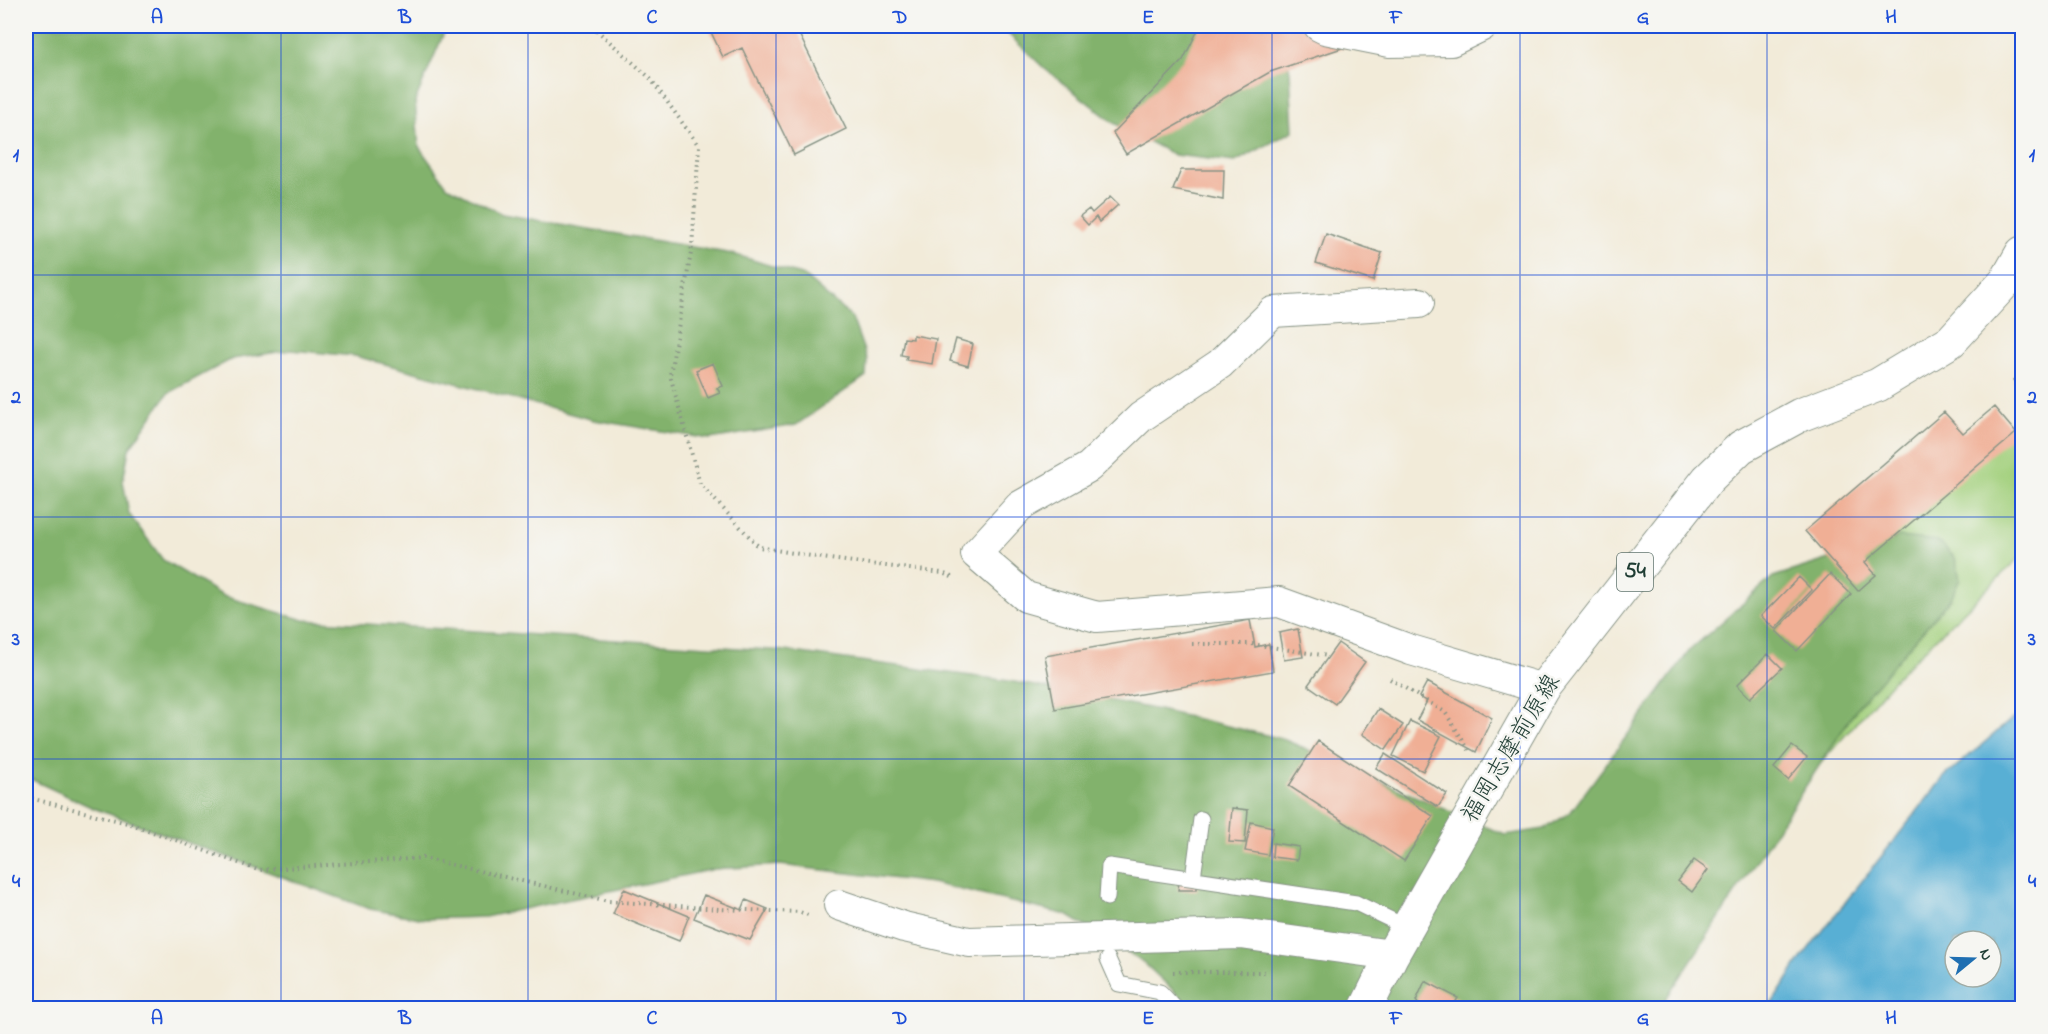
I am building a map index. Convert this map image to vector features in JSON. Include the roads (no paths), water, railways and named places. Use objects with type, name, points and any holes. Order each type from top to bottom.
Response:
[{"type":"main road","name":"福岡志摩前原線","points":[[1366,1008],[1392,955],[1543,689],[1708,479],[1740,447],[1800,415],[1878,385],[1952,342],[2006,281],[2022,254]]},
{"type":"street","points":[[1319,26],[1325,30],[1390,42],[1451,41],[1482,26]]},
{"type":"street","points":[[1419,303],[1273,312],[1220,364],[1141,417],[1089,467],[1020,506],[976,554],[1026,597],[1097,617],[1279,602],[1411,650],[1543,689]]},
{"type":"street","points":[[839,904],[904,927],[969,942],[1241,934],[1392,955]]},
{"type":"lane","points":[[1193,878],[1201,819]]},
{"type":"lane","points":[[1107,898],[1109,866],[1356,903],[1408,928]]},
{"type":"lane","points":[[1108,959],[1119,984],[1160,992],[1175,1008]]},
{"type":"water","points":[[2022,716],[2022,1008],[1769,1008],[1802,957],[1944,777],[2012,719]]}]
